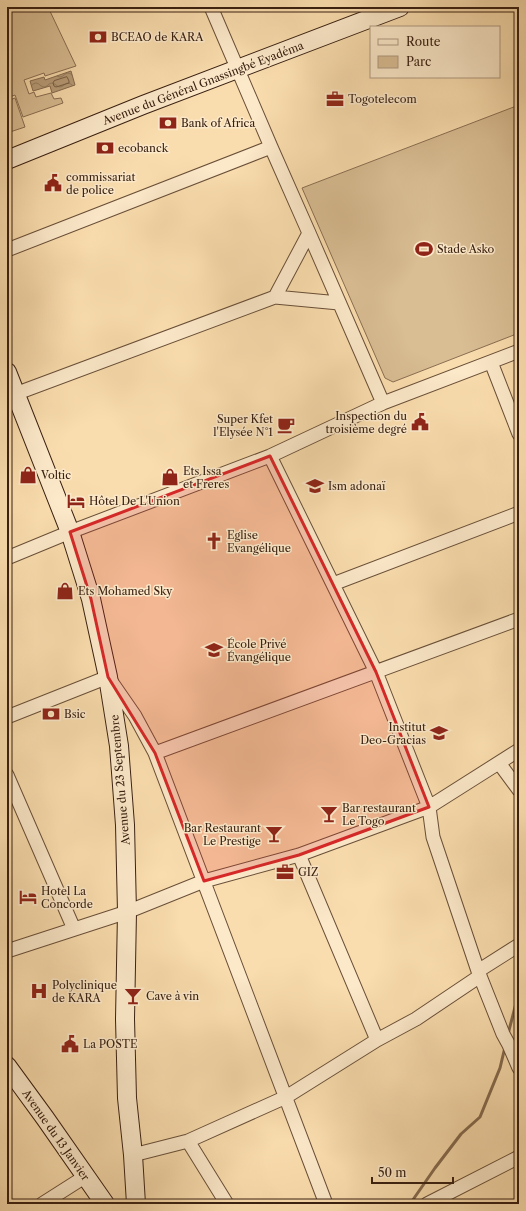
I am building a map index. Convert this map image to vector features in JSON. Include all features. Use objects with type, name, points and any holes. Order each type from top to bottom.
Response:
[{"type":"main road","name":"Avenue du Général Gnassingbé Eyadéma","points":[[7,160],[143,105],[400,7]]},
{"type":"main road","name":"Avenue du 23 Septembre","points":[[7,372],[11,395],[70,532],[91,599],[108,677],[119,746],[125,825],[127,912],[125,1019],[127,1090],[136,1204]]},
{"type":"main road","name":"Avenue du 13 Janvier","points":[[7,1066],[86,1176],[104,1204]]},
{"type":"street","points":[[211,7],[383,403]]},
{"type":"street","points":[[7,250],[271,147]]},
{"type":"street","points":[[275,297],[309,233]]},
{"type":"street","points":[[11,395],[275,297],[339,303]]},
{"type":"street","points":[[7,558],[70,532],[270,456],[383,403],[519,351]]},
{"type":"street","points":[[491,362],[519,434]]},
{"type":"street","points":[[270,456],[376,672],[429,807],[433,837],[479,974],[519,1068]]},
{"type":"street","points":[[333,584],[519,513]]},
{"type":"street","points":[[154,753],[519,619]]},
{"type":"street","points":[[7,717],[108,677],[135,716],[154,753],[326,1204]]},
{"type":"street","points":[[7,951],[127,912],[204,881],[299,855],[429,807],[519,750]]},
{"type":"street","points":[[499,763],[519,790]]},
{"type":"street","points":[[7,775],[74,929]]},
{"type":"street","points":[[299,855],[377,1040]]},
{"type":"street","points":[[133,1155],[188,1141],[286,1097],[377,1040],[416,1019],[519,945]]},
{"type":"street","points":[[188,1141],[227,1204]]},
{"type":"street","points":[[428,1204],[519,1157]]},
{"type":"street","points":[[42,1204],[86,1176]]},
{"type":"highlighted area","points":[[270,456],[376,672],[429,807],[299,855],[204,881],[155,753],[108,677],[91,599],[70,532]]},
{"type":"green space","points":[[24,7],[48,7],[76,66],[45,76],[44,73],[24,80],[29,94],[34,92],[36,97],[51,93],[54,99],[61,98],[63,103],[23,117],[15,95],[7,98],[7,14]]},
{"type":"green space","points":[[15,98],[25,127],[7,133],[7,101]]},
{"type":"green space","name":"Stade Asko","points":[[519,105],[519,333],[393,382],[385,378],[302,188]]},
{"type":"water","points":[[71,71],[75,85],[52,93],[50,86],[33,91],[30,81],[44,77],[45,80]]},
{"type":"waterway","points":[[508,1034],[519,992]]},
{"type":"waterway","points":[[410,1204],[461,1134],[480,1117],[500,1068],[505,1047]]},
{"type":"place","name":"BCEAO de KARA","points":[[98,37]]},
{"type":"place","name":"Togotelecom","points":[[335,99]]},
{"type":"place","name":"Bank of Africa","points":[[168,123]]},
{"type":"place","name":"ecobanck","points":[[105,148]]},
{"type":"place","name":"commissariat de police","points":[[53,183]]},
{"type":"place","name":"Stade Asko","points":[[424,249]]},
{"type":"place","name":"Inspection du troisième degré","points":[[420,422]]},
{"type":"place","name":"Super Kfet l'Elysée N°1","points":[[286,425]]},
{"type":"place","name":"Voltic","points":[[28,475]]},
{"type":"place","name":"Ets Issa et Freres","points":[[170,477]]},
{"type":"place","name":"Ism adonaï","points":[[315,486]]},
{"type":"place","name":"Hôtel De L'Union","points":[[76,501]]},
{"type":"place","name":"Eglise Evangélique","points":[[214,541]]},
{"type":"place","name":"Ets Mohamed Sky","points":[[65,591]]},
{"type":"place","name":"École Privé Évangélique","points":[[214,650]]},
{"type":"place","name":"Bsic","points":[[51,714]]},
{"type":"place","name":"Institut Deo-Gracias","points":[[439,733]]},
{"type":"place","name":"Bar restaurant Le Togo","points":[[329,814]]},
{"type":"place","name":"Bar Restaurant Le Prestige","points":[[274,834]]},
{"type":"place","name":"GIZ","points":[[285,872]]},
{"type":"place","name":"Hotel La Concorde","points":[[28,897]]},
{"type":"place","name":"Polyclinique de KARA","points":[[39,991]]},
{"type":"place","name":"Cave à vin","points":[[133,996]]},
{"type":"place","name":"La POSTE","points":[[70,1044]]}]
